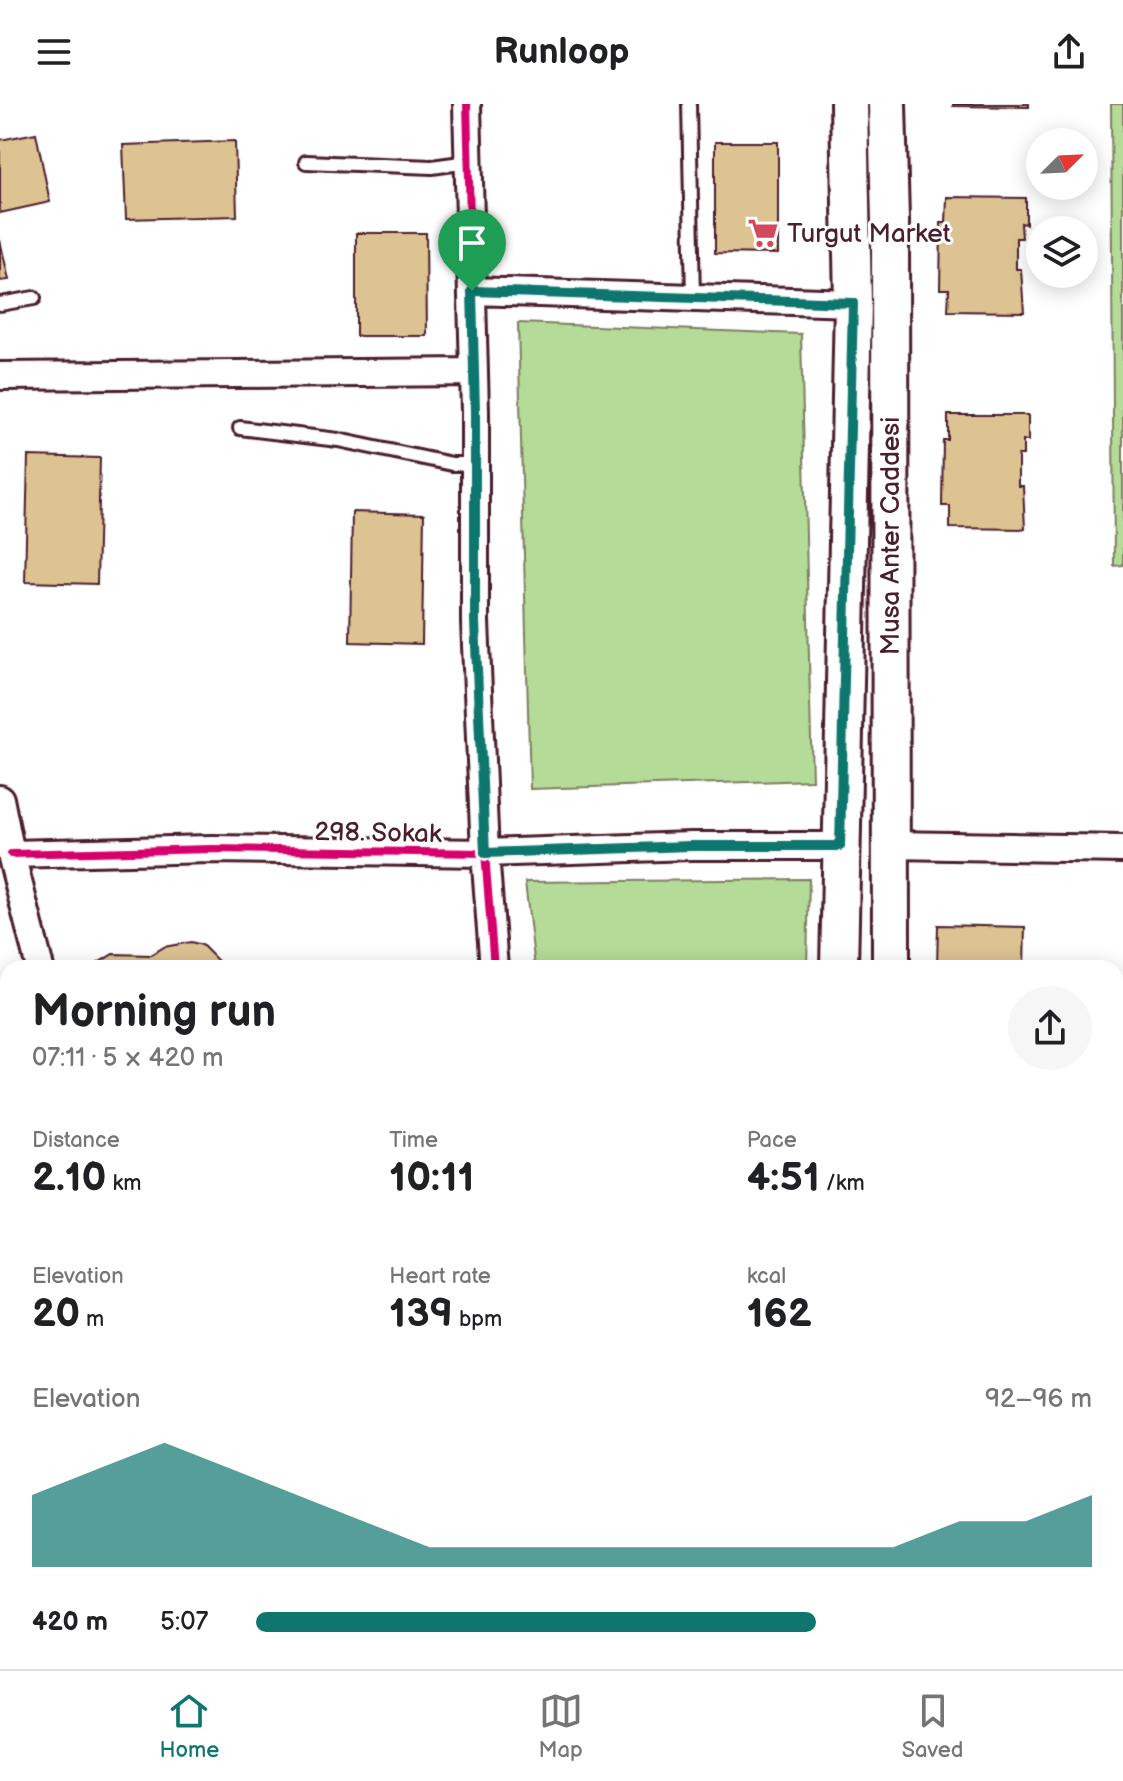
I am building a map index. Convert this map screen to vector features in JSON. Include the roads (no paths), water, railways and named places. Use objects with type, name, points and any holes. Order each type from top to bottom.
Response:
[{"type":"main road","name":"Musa Anter Caddesi","points":[[839,960],[853,303],[849,104]]},
{"type":"main road","name":"Musa Anter Caddesi","points":[[887,104],[890,220],[891,960]]},
{"type":"street","points":[[467,104],[474,372],[475,622],[485,853],[493,960]]},
{"type":"street","points":[[472,291],[853,303]]},
{"type":"street","points":[[0,376],[474,372]]},
{"type":"street","points":[[0,799],[38,960]]},
{"type":"street","points":[[890,845],[1123,849]]},
{"type":"street","name":"298. Sokak","points":[[11,854],[211,849],[485,853],[691,846],[840,846]]},
{"type":"lane","points":[[689,104],[693,298]]},
{"type":"lane","points":[[306,162],[432,167],[468,162]]},
{"type":"lane","points":[[0,304],[34,298]]},
{"type":"lane","points":[[240,428],[338,440],[452,464],[475,464]]},
{"type":"place","name":"Turgut Market","points":[[763,233]]}]
